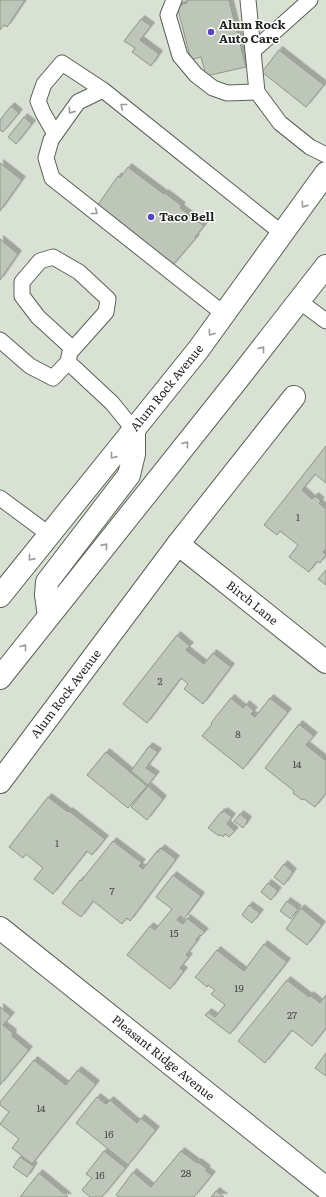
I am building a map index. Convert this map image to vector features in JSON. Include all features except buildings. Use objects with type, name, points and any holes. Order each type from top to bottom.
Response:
[{"type":"main road","name":"Alum Rock Avenue","points":[[0,596],[198,350],[326,173]]},
{"type":"main road","points":[[0,678],[326,266]]},
{"type":"main road","name":"Alum Rock Avenue","points":[[0,782],[178,544],[294,397]]},
{"type":"main road","points":[[49,616],[46,595],[47,582],[129,474],[134,454],[134,430]]},
{"type":"main road","name":"Birch Lane","points":[[178,544],[326,662]]},
{"type":"main road","name":"Pleasant Ridge Avenue","points":[[0,928],[326,1188]]},
{"type":"lane","points":[[174,0],[168,15],[170,22],[180,56],[196,75],[213,88],[227,93],[256,92]]},
{"type":"lane","points":[[248,0],[256,92],[280,123],[310,147],[326,155]]},
{"type":"lane","points":[[253,51],[310,0]]},
{"type":"lane","points":[[55,134],[38,101],[44,84],[62,63],[103,90],[283,234]]},
{"type":"lane","points":[[103,90],[78,102],[51,140],[46,158],[52,178],[224,314]]},
{"type":"lane","points":[[0,340],[30,366],[52,378],[71,356],[106,312],[108,299],[79,272],[53,257],[40,261],[22,282],[22,296],[38,317],[71,356],[112,403],[134,430]]},
{"type":"lane","points":[[299,301],[326,321]]},
{"type":"lane","points":[[0,498],[50,535]]},
{"type":"place","name":"Alum Rock Auto Care","points":[[211,32]]},
{"type":"place","name":"Taco Bell","points":[[151,217]]}]
